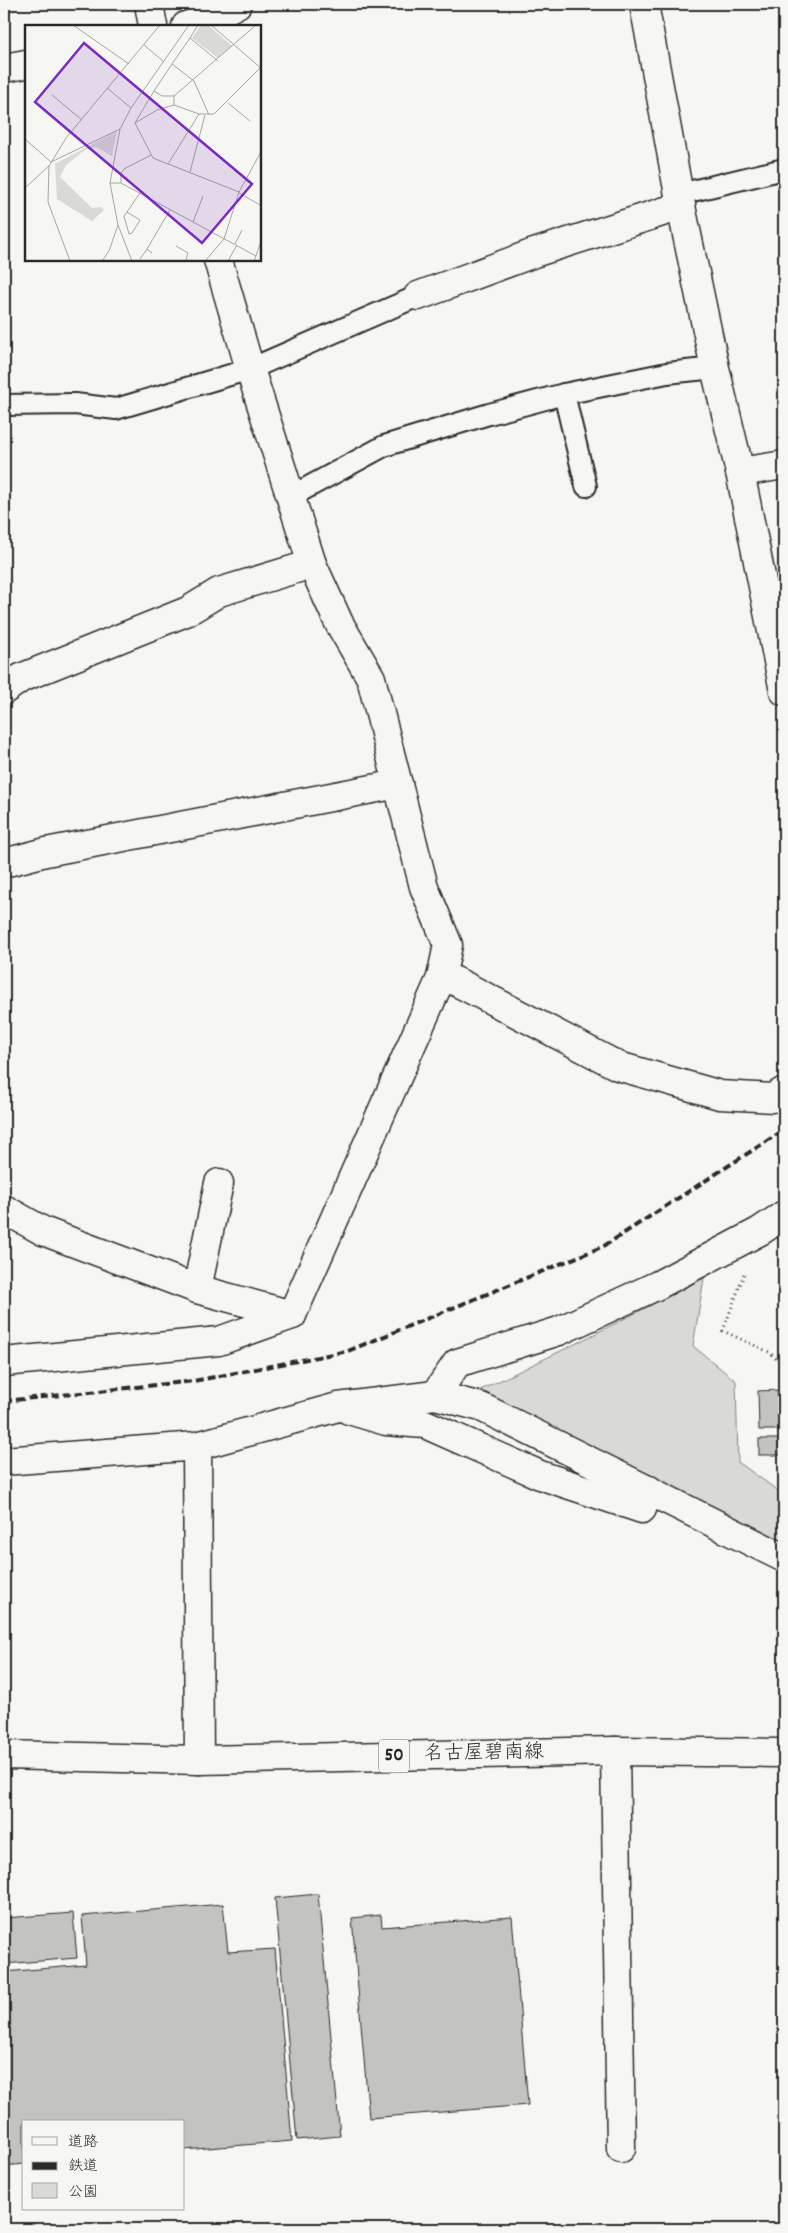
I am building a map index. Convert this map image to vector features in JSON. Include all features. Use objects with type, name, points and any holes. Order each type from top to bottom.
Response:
[{"type":"street","points":[[149,4],[153,25]]},
{"type":"street","points":[[189,25],[212,17],[237,4]]},
{"type":"street","points":[[644,4],[680,200],[715,368],[740,472],[784,691]]},
{"type":"street","points":[[4,68],[25,64]]},
{"type":"street","points":[[418,296],[680,200]]},
{"type":"street","points":[[4,1362],[219,1341],[292,1316],[441,978],[448,945],[424,886],[371,678],[339,623],[312,564],[250,369],[218,261]]},
{"type":"street","points":[[740,472],[784,465]]},
{"type":"street","points":[[4,690],[22,678],[188,611],[219,592],[312,564]]},
{"type":"street","points":[[4,863],[46,852],[398,784]]},
{"type":"street","points":[[441,978],[456,981],[618,1066],[720,1095],[773,1098],[784,1091]]},
{"type":"street","points":[[197,1289],[219,1183]]},
{"type":"street","points":[[4,1209],[43,1231],[197,1289],[292,1316]]},
{"type":"street","points":[[435,1395],[457,1363],[559,1331],[658,1285],[760,1231],[784,1214]]},
{"type":"street","points":[[4,1461],[197,1446],[338,1407],[435,1395],[481,1408],[784,1558]]},
{"type":"street","points":[[338,1407],[386,1421],[426,1424],[540,1475],[642,1509],[649,1490]]},
{"type":"street","points":[[197,1446],[199,1760]]},
{"type":"street","points":[[615,1752],[621,2148]]},
{"type":"street","name":"名古屋碧南線","points":[[4,1755],[199,1760],[615,1752],[784,1753]]},
{"type":"lane","points":[[680,200],[784,169]]},
{"type":"lane","points":[[4,405],[75,404],[116,408],[250,369],[418,296]]},
{"type":"lane","points":[[290,496],[384,446],[489,414],[564,394],[667,373],[715,368]]},
{"type":"lane","points":[[564,394],[586,486]]},
{"type":"path","points":[[760,1231],[723,1331],[769,1352],[784,1366]]},
{"type":"green space","points":[[704,1278],[693,1346],[736,1381],[738,1462],[784,1495],[784,1548],[470,1395]]},
{"type":"building","points":[[778,1390],[779,1430],[759,1430],[758,1391]]},
{"type":"building","points":[[759,1439],[781,1439],[781,1455],[759,1455]]},
{"type":"building","points":[[318,1894],[340,2136],[297,2140],[275,1898]]},
{"type":"building","points":[[223,1904],[228,1952],[275,1949],[292,2141],[185,2150],[185,2120],[22,2120],[22,2164],[4,2166],[4,1972],[86,1965],[82,1916]]},
{"type":"building","points":[[73,1913],[77,1958],[4,1964],[4,1918]]},
{"type":"building","points":[[381,1915],[382,1927],[512,1917],[528,2105],[369,2118],[352,1918]]},
{"type":"railway","points":[[4,1401],[194,1381],[348,1351],[604,1246],[784,1130]]}]
